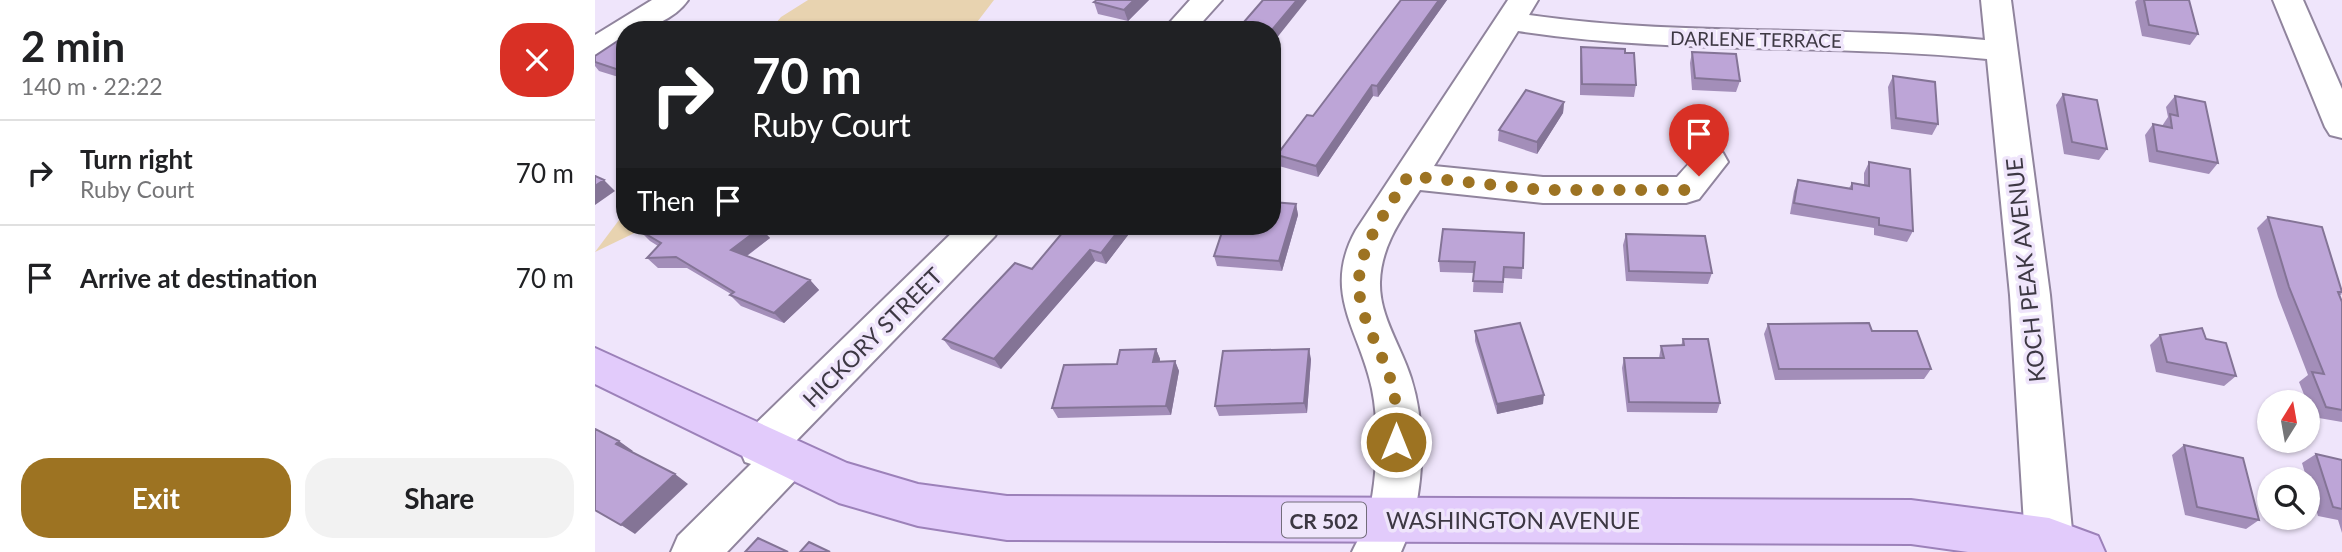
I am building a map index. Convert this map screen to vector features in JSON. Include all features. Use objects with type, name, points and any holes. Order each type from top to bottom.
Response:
[{"type":"main road","name":"WASHINGTON AVENUE","points":[[595,365],[773,454],[839,482],[919,505],[1007,518],[1384,536],[1911,522],[2065,546]]},
{"type":"street","points":[[639,21],[673,0]]},
{"type":"street","points":[[1187,21],[1207,0]]},
{"type":"street","name":"KOCH PEAK AVENUE","points":[[1996,0],[2030,295],[2065,546]]},
{"type":"street","points":[[2288,0],[2342,127]]},
{"type":"street","points":[[1384,536],[1397,415],[1391,379],[1366,323],[1359,292],[1360,268],[1369,240],[1516,11]]},
{"type":"street","name":"DARLENE TERRACE","points":[[1516,11],[1560,30],[1622,36],[1899,42],[2002,51]]},
{"type":"street","points":[[595,48],[616,35]]},
{"type":"street","points":[[1408,176],[1543,190],[1686,190],[1711,162]]},
{"type":"street","name":"HICKORY STREET","points":[[695,552],[773,454],[974,235]]},
{"type":"shaded area","points":[[808,0],[994,0],[978,21],[778,21]]},
{"type":"shaded area","points":[[616,224],[616,235],[630,235],[595,252]]},
{"type":"building","points":[[1134,0],[1124,10],[1094,2]]},
{"type":"building","points":[[1263,0],[1297,0],[1280,21],[1245,21]]},
{"type":"building","points":[[1401,0],[1439,0],[1377,86],[1372,85],[1316,166],[1281,156],[1281,150],[1307,115],[1313,116]]},
{"type":"building","points":[[2144,0],[2189,0],[2198,34],[2149,25]]},
{"type":"building","points":[[616,42],[616,69],[595,62],[595,56]]},
{"type":"building","points":[[1581,47],[1625,49],[1625,53],[1634,53],[1636,85],[1582,84]]},
{"type":"building","points":[[1692,52],[1736,54],[1740,81],[1695,78]]},
{"type":"building","points":[[1893,76],[1935,82],[1938,124],[1896,118]]},
{"type":"building","points":[[1526,90],[1564,102],[1537,142],[1499,130]]},
{"type":"building","points":[[2063,94],[2097,100],[2107,149],[2072,142]]},
{"type":"building","points":[[2175,96],[2205,102],[2218,163],[2157,151],[2153,124],[2172,128],[2170,114],[2178,116]]},
{"type":"building","points":[[1869,162],[1910,169],[1913,231],[1879,225],[1879,218],[1794,203],[1798,180],[1852,189],[1852,183],[1869,186]]},
{"type":"building","points":[[595,176],[604,180],[595,186]]},
{"type":"building","points":[[1281,203],[1296,204],[1279,261],[1214,256],[1221,235],[1281,235]]},
{"type":"building","points":[[2268,217],[2322,227],[2342,292],[2338,292],[2342,302],[2342,410],[2326,407],[2312,372],[2324,374],[2289,287]]},
{"type":"building","points":[[1443,229],[1524,233],[1523,268],[1504,267],[1503,282],[1473,281],[1475,262],[1439,261]]},
{"type":"building","points":[[1626,234],[1705,236],[1712,273],[1629,271]]},
{"type":"building","points":[[647,235],[751,235],[731,250],[810,280],[774,313],[730,295],[734,292],[676,257],[647,258],[661,243]]},
{"type":"building","points":[[1060,235],[1115,235],[1101,253],[1090,250],[994,359],[943,339],[1015,263],[1032,269]]},
{"type":"building","points":[[1520,323],[1544,395],[1497,404],[1475,331]]},
{"type":"building","points":[[1869,323],[1872,331],[1917,331],[1931,369],[1779,369],[1768,324]]},
{"type":"building","points":[[2202,328],[2206,339],[2226,343],[2236,376],[2167,362],[2160,335]]},
{"type":"building","points":[[1683,339],[1708,339],[1720,403],[1629,402],[1624,358],[1664,358],[1661,346],[1684,345]]},
{"type":"building","points":[[1156,349],[1153,362],[1175,361],[1166,406],[1052,408],[1064,365],[1117,364],[1120,350]]},
{"type":"building","points":[[1309,349],[1304,403],[1215,406],[1223,351]]},
{"type":"building","points":[[595,429],[619,441],[616,444],[675,474],[621,525],[595,510]]},
{"type":"building","points":[[2184,445],[2243,458],[2257,520],[2197,507]]},
{"type":"building","points":[[2316,454],[2342,460],[2342,509],[2333,507]]},
{"type":"building","points":[[758,538],[788,552],[745,552]]},
{"type":"building","points":[[809,542],[830,552],[800,552]]},
{"type":"route","points":[[1396,442],[1397,415],[1391,379],[1366,323],[1359,292],[1360,268],[1369,240],[1408,176],[1543,190],[1686,190],[1699,176]]}]
